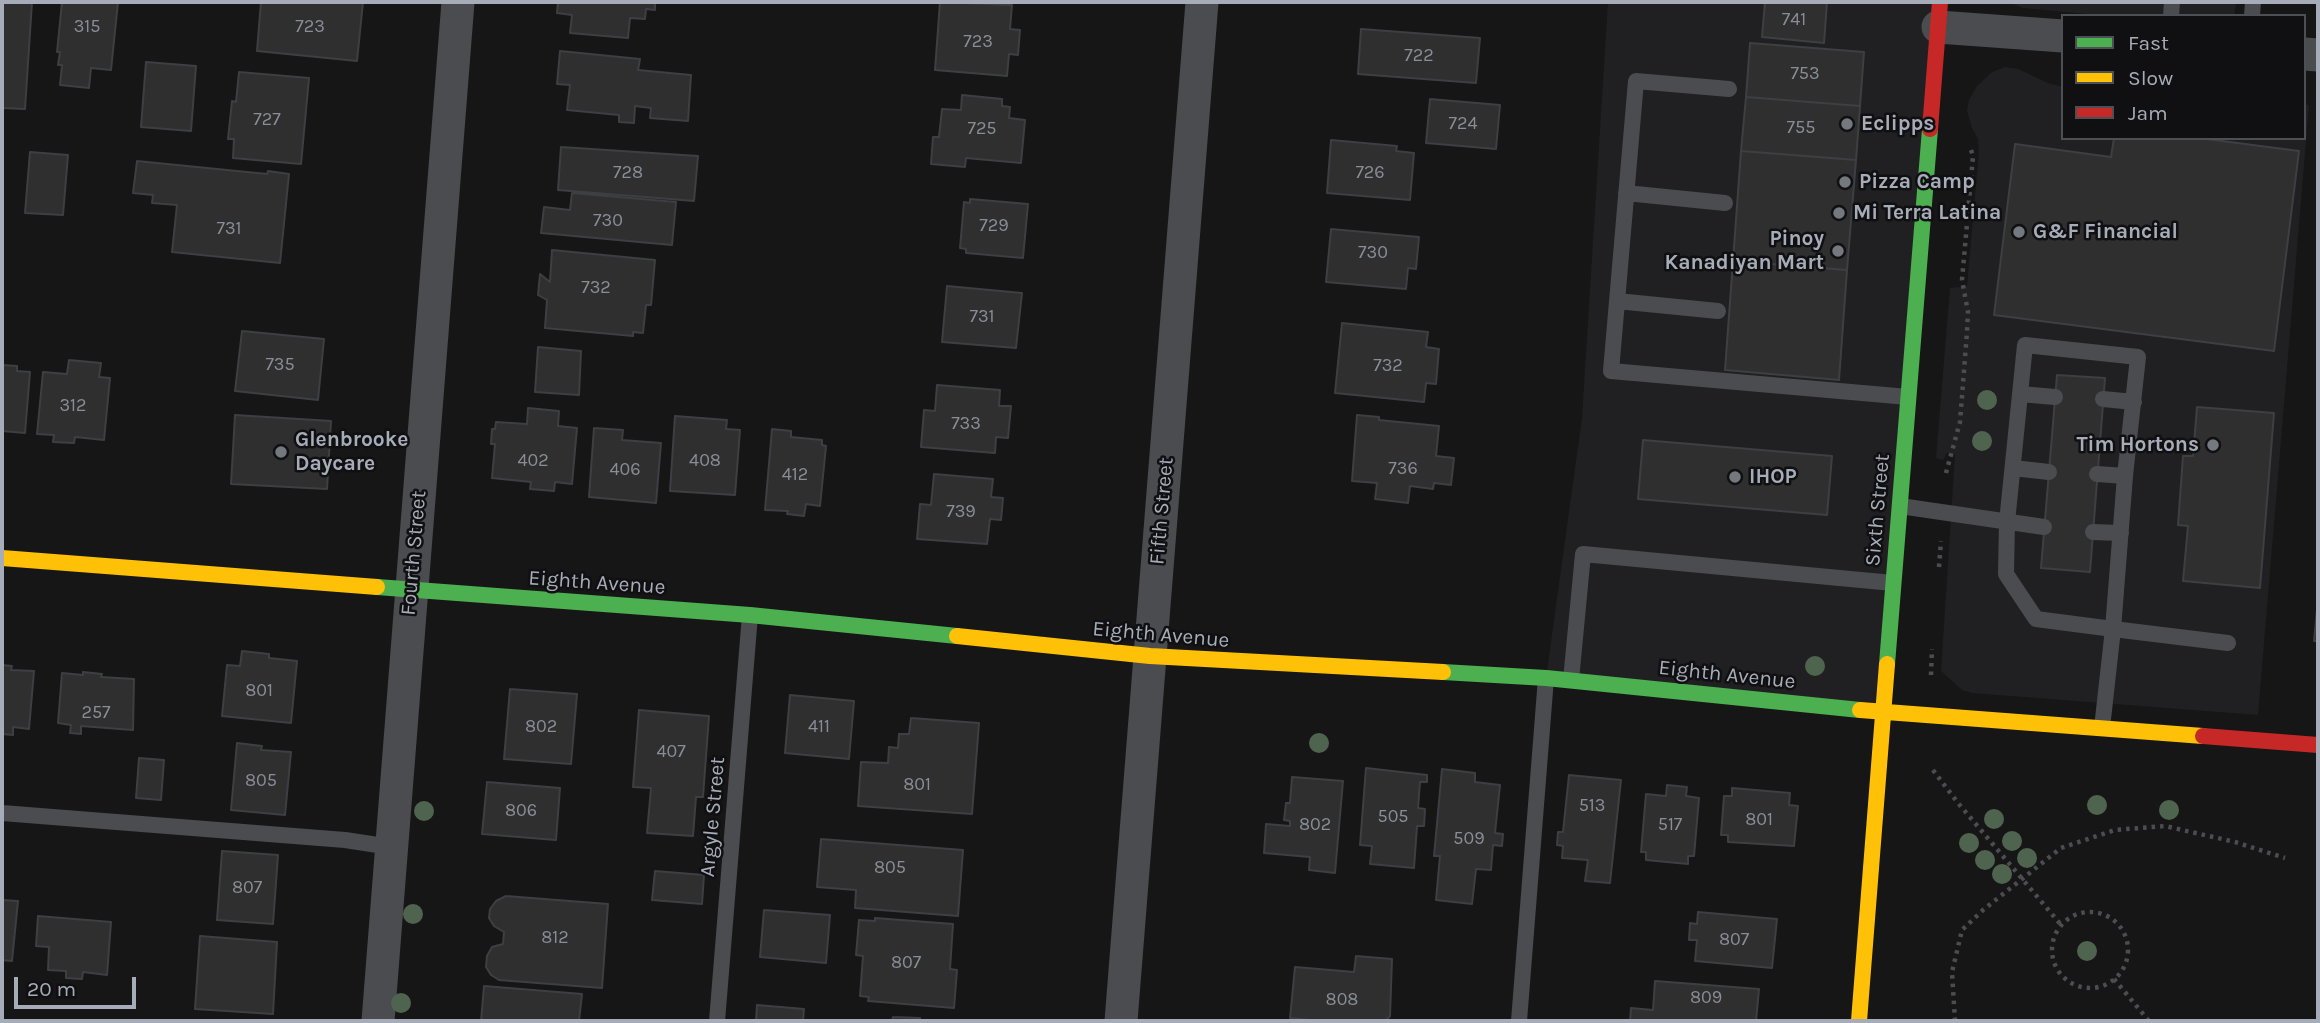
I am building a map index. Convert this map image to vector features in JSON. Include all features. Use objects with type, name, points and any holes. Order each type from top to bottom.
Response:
[{"type":"street","name":"Fourth Street","points":[[378,1021],[458,2]]},
{"type":"street","name":"Fifth Street","points":[[1121,1021],[1202,2]]},
{"type":"street","points":[[1939,15],[2061,36]]},
{"type":"street","name":"Sixth Street","points":[[1859,1021],[1939,15]]},
{"type":"street","name":"Eighth Avenue","points":[[2,558],[750,615],[1150,656],[1546,678],[1883,712],[2318,744]]},
{"type":"lane","points":[[1729,89],[1636,81],[1611,371],[1908,397]]},
{"type":"lane","points":[[1626,194],[1725,202]]},
{"type":"lane","points":[[1617,301],[1718,311]]},
{"type":"lane","points":[[2102,728],[2113,629],[2125,476],[2138,357],[2025,345],[2007,522],[2006,574],[2036,619],[2113,629],[2228,643]]},
{"type":"lane","points":[[2020,394],[2055,397]]},
{"type":"lane","points":[[2103,399],[2134,401]]},
{"type":"lane","points":[[2012,468],[2049,472]]},
{"type":"lane","points":[[2097,474],[2125,476]]},
{"type":"lane","points":[[1900,506],[2044,527]]},
{"type":"lane","points":[[2092,532],[2121,533]]},
{"type":"lane","points":[[1571,680],[1583,554],[1893,583]]},
{"type":"lane","name":"Argyle Street","points":[[717,1021],[750,615]]},
{"type":"lane","points":[[1519,1021],[1546,678]]},
{"type":"lane","points":[[2,813],[345,840],[391,847]]},
{"type":"path","points":[[1947,468],[1960,422],[1967,332],[1968,312],[1962,280],[1973,156],[1969,145]]},
{"type":"path","points":[[1933,770],[2062,926]]},
{"type":"path","points":[[1955,1021],[1952,972],[1962,930],[2061,848],[2115,830],[2165,826],[2235,842],[2285,858]]},
{"type":"path","points":[[2088,913],[2111,919],[2126,939],[2128,951],[2120,973],[2100,987],[2075,986],[2065,978],[2053,956],[2053,943],[2062,926],[2076,915],[2088,913]]},
{"type":"path","points":[[2114,979],[2149,1021]]},
{"type":"shaded area","points":[[1608,2],[1940,2],[1883,712],[1546,678],[1582,418]]},
{"type":"shaded area","points":[[2008,2],[2236,2],[2234,14],[2087,14],[2023,8]]},
{"type":"shaded area","points":[[2005,67],[2018,69],[2061,86],[2061,140],[2306,140],[2306,104],[2309,105],[2258,715],[1972,693],[1962,690],[1941,671],[1955,454],[1946,453],[1941,460],[1936,458],[1950,288],[1967,286],[1979,152],[1978,139],[1967,111],[1969,100],[1977,86],[1992,72]]},
{"type":"building","points":[[2,2],[32,2],[25,109],[2,108]]},
{"type":"building","points":[[62,2],[118,2],[111,70],[91,68],[89,88],[60,85],[62,65],[58,65],[60,52],[57,52]]},
{"type":"building","points":[[261,2],[363,2],[357,61],[257,51]]},
{"type":"building","points":[[558,2],[655,2],[655,10],[646,9],[645,19],[630,18],[628,38],[570,33],[572,15],[557,13]]},
{"type":"building","points":[[940,2],[1012,5],[1010,29],[1020,30],[1018,55],[1009,54],[1007,76],[935,70]]},
{"type":"building","points":[[1765,2],[1827,2],[1824,43],[1762,37]]},
{"type":"building","points":[[1361,29],[1480,38],[1476,83],[1358,74]]},
{"type":"building","points":[[1750,43],[1864,52],[1860,106],[1746,97]]},
{"type":"building","points":[[560,51],[640,59],[638,70],[691,75],[688,121],[650,118],[651,108],[635,106],[634,123],[619,122],[619,115],[567,110],[570,85],[557,84]]},
{"type":"building","points":[[146,62],[196,66],[191,131],[141,127]]},
{"type":"building","points":[[239,72],[309,78],[301,164],[233,158],[234,139],[228,139],[232,101],[236,102]]},
{"type":"building","points":[[962,95],[1002,99],[1002,106],[1010,107],[1009,118],[1025,120],[1021,163],[966,158],[965,167],[931,164],[933,137],[939,137],[942,109],[961,110]]},
{"type":"building","points":[[1746,97],[1860,106],[1856,160],[1741,151]]},
{"type":"building","points":[[1430,99],[1500,105],[1496,149],[1426,143]]},
{"type":"building","points":[[1331,140],[1397,146],[1396,151],[1414,153],[1410,200],[1327,193]]},
{"type":"building","points":[[2114,140],[2214,140],[2299,151],[2274,351],[1994,315],[2015,144],[2111,157]]},
{"type":"building","points":[[561,147],[698,156],[694,201],[558,190]]},
{"type":"building","points":[[1741,151],[1856,160],[1847,270],[1733,261]]},
{"type":"building","points":[[30,152],[68,155],[63,215],[25,213]]},
{"type":"building","points":[[137,161],[289,174],[280,263],[172,252],[177,205],[152,203],[153,195],[133,193]]},
{"type":"building","points":[[572,193],[676,202],[672,245],[541,233],[544,207],[570,210]]},
{"type":"building","points":[[970,199],[1028,204],[1023,258],[966,253],[966,249],[960,248],[964,202],[970,203]]},
{"type":"building","points":[[1331,229],[1419,237],[1416,269],[1408,268],[1406,289],[1326,282]]},
{"type":"building","points":[[552,250],[655,260],[651,305],[646,305],[643,333],[633,332],[633,336],[545,328],[547,300],[538,295],[540,274],[550,282]]},
{"type":"building","points":[[1733,261],[1847,270],[1839,380],[1725,370]]},
{"type":"building","points":[[947,286],[1022,293],[1016,348],[942,342]]},
{"type":"building","points":[[1342,323],[1428,332],[1426,347],[1439,349],[1436,384],[1426,383],[1424,402],[1335,393]]},
{"type":"building","points":[[242,331],[324,339],[318,400],[235,391]]},
{"type":"building","points":[[538,347],[581,351],[579,395],[535,392]]},
{"type":"building","points":[[69,360],[101,363],[99,377],[110,378],[104,440],[75,437],[74,443],[53,442],[54,435],[37,434],[43,372],[67,374]]},
{"type":"building","points":[[2,365],[17,366],[17,371],[30,372],[25,433],[2,431]]},
{"type":"building","points":[[2057,375],[2105,378],[2090,572],[2041,568]]},
{"type":"building","points":[[937,385],[1000,390],[999,406],[1011,406],[1008,438],[996,437],[995,453],[921,447],[924,410],[935,411]]},
{"type":"building","points":[[2197,407],[2274,413],[2260,588],[2183,581],[2188,526],[2178,525],[2183,456],[2193,456]]},
{"type":"building","points":[[528,408],[559,411],[558,426],[577,428],[572,484],[555,482],[554,491],[530,489],[531,482],[492,478],[495,444],[491,444],[492,429],[495,429],[496,422],[527,424]]},
{"type":"building","name":"Glenbrooke Daycare","points":[[235,415],[331,421],[327,489],[231,484]]},
{"type":"building","points":[[1357,415],[1439,426],[1436,456],[1454,458],[1451,485],[1434,483],[1433,489],[1410,486],[1408,503],[1375,499],[1377,483],[1352,481]]},
{"type":"building","points":[[675,416],[727,420],[726,429],[740,430],[735,495],[670,491]]},
{"type":"building","points":[[594,428],[623,430],[622,440],[661,443],[656,503],[589,497]]},
{"type":"building","points":[[772,429],[791,431],[791,437],[822,440],[822,445],[826,446],[820,506],[806,504],[804,516],[787,514],[788,511],[765,510]]},
{"type":"building","name":"IHOP","points":[[1643,440],[1832,456],[1827,515],[1638,499]]},
{"type":"building","points":[[934,474],[993,479],[991,497],[1003,498],[1001,520],[990,519],[987,544],[917,539],[920,504],[931,505]]},
{"type":"building","points":[[2318,599],[2318,641],[2314,641]]},
{"type":"building","points":[[242,651],[297,661],[291,723],[222,716],[227,665],[240,666]]},
{"type":"building","points":[[2,665],[12,666],[11,670],[34,671],[29,729],[13,727],[13,735],[2,734]]},
{"type":"building","points":[[83,672],[102,674],[101,677],[134,679],[133,730],[81,726],[81,734],[70,733],[71,725],[58,723],[62,673],[83,675]]},
{"type":"building","points":[[510,689],[577,694],[571,764],[504,759]]},
{"type":"building","points":[[790,695],[854,701],[849,759],[785,753]]},
{"type":"building","points":[[639,710],[709,716],[703,797],[696,797],[693,836],[647,833],[651,788],[633,787]]},
{"type":"building","points":[[911,718],[979,723],[972,814],[858,806],[861,762],[888,763],[889,747],[898,748],[899,734],[909,734]]},
{"type":"building","points":[[237,743],[262,746],[261,750],[291,752],[285,815],[231,810]]},
{"type":"building","points":[[139,758],[164,760],[161,800],[136,798]]},
{"type":"building","points":[[1366,768],[1427,775],[1427,782],[1420,782],[1418,808],[1425,809],[1424,826],[1417,826],[1414,868],[1370,864],[1372,846],[1360,845]]},
{"type":"building","points":[[1442,769],[1475,773],[1475,782],[1500,785],[1495,833],[1503,834],[1502,846],[1493,845],[1491,870],[1476,869],[1472,904],[1436,900],[1440,856],[1434,856]]},
{"type":"building","points":[[1569,775],[1621,780],[1610,883],[1585,881],[1588,860],[1562,858],[1563,846],[1557,845],[1558,832],[1563,832]]},
{"type":"building","points":[[1292,777],[1343,781],[1335,873],[1309,870],[1310,857],[1264,853],[1266,824],[1290,826],[1290,821],[1284,820],[1286,803],[1290,803]]},
{"type":"building","points":[[487,782],[560,788],[556,840],[482,834]]},
{"type":"building","points":[[1667,785],[1687,787],[1686,796],[1699,798],[1694,856],[1688,856],[1688,864],[1646,860],[1646,852],[1641,852],[1646,794],[1666,796]]},
{"type":"building","points":[[1732,788],[1790,793],[1789,805],[1798,806],[1794,846],[1728,842],[1728,835],[1721,835],[1724,796],[1732,796]]},
{"type":"building","points":[[821,839],[963,850],[958,916],[855,908],[856,890],[817,887]]},
{"type":"building","points":[[222,851],[278,855],[273,924],[217,920]]},
{"type":"building","points":[[655,871],[704,875],[702,904],[652,900]]},
{"type":"building","points":[[506,896],[608,904],[602,988],[499,980],[491,975],[486,967],[487,956],[492,947],[503,944],[504,932],[494,926],[489,918],[490,909],[496,901]]},
{"type":"building","points":[[2,900],[18,901],[12,961],[2,960]]},
{"type":"building","points":[[764,910],[830,915],[826,963],[760,957]]},
{"type":"building","points":[[1698,912],[1777,919],[1772,968],[1695,961],[1697,940],[1689,940],[1690,923],[1697,924]]},
{"type":"building","points":[[38,916],[111,922],[107,975],[83,972],[82,979],[66,978],[66,971],[48,970],[49,947],[36,946]]},
{"type":"building","points":[[875,918],[953,924],[950,969],[957,970],[954,1008],[868,1001],[869,997],[860,996],[863,956],[856,955],[859,920],[875,921]]},
{"type":"building","points":[[200,936],[277,942],[273,1014],[195,1009]]},
{"type":"building","points":[[1356,956],[1392,959],[1390,1016],[1385,1021],[1290,1018],[1295,967],[1354,972]]},
{"type":"building","points":[[1655,981],[1759,989],[1756,1021],[1630,1021],[1631,1008],[1653,1010]]},
{"type":"building","points":[[484,986],[582,994],[579,1021],[481,1021]]},
{"type":"building","points":[[757,1005],[804,1009],[803,1021],[756,1021]]},
{"type":"building","points":[[893,1017],[920,1018],[920,1021],[892,1021]]},
{"type":"traffic: fast","points":[[1887,664],[1930,129]]},
{"type":"traffic: fast","points":[[377,587],[750,615],[957,636]]},
{"type":"traffic: fast","points":[[1443,672],[1546,678],[1860,710]]},
{"type":"traffic: slow","points":[[2,558],[377,587]]},
{"type":"traffic: slow","points":[[957,636],[1150,656],[1443,672]]},
{"type":"traffic: slow","points":[[1859,1021],[1887,664]]},
{"type":"traffic: slow","points":[[1860,710],[2203,736]]},
{"type":"traffic: jam","points":[[1930,129],[1940,2]]},
{"type":"traffic: jam","points":[[2203,736],[2318,745]]},
{"type":"place","name":"Eclipps","points":[[1847,124]]},
{"type":"place","name":"Pizza Camp","points":[[1845,182]]},
{"type":"place","name":"Mi Terra Latina","points":[[1839,213]]},
{"type":"place","name":"G&F Financial","points":[[2019,232]]},
{"type":"place","name":"Pinoy Kanadiyan Mart","points":[[1838,251]]},
{"type":"place","name":"Tim Hortons","points":[[2213,445]]},
{"type":"place","name":"Glenbrooke Daycare","points":[[281,452]]},
{"type":"place","name":"IHOP","points":[[1735,477]]}]
